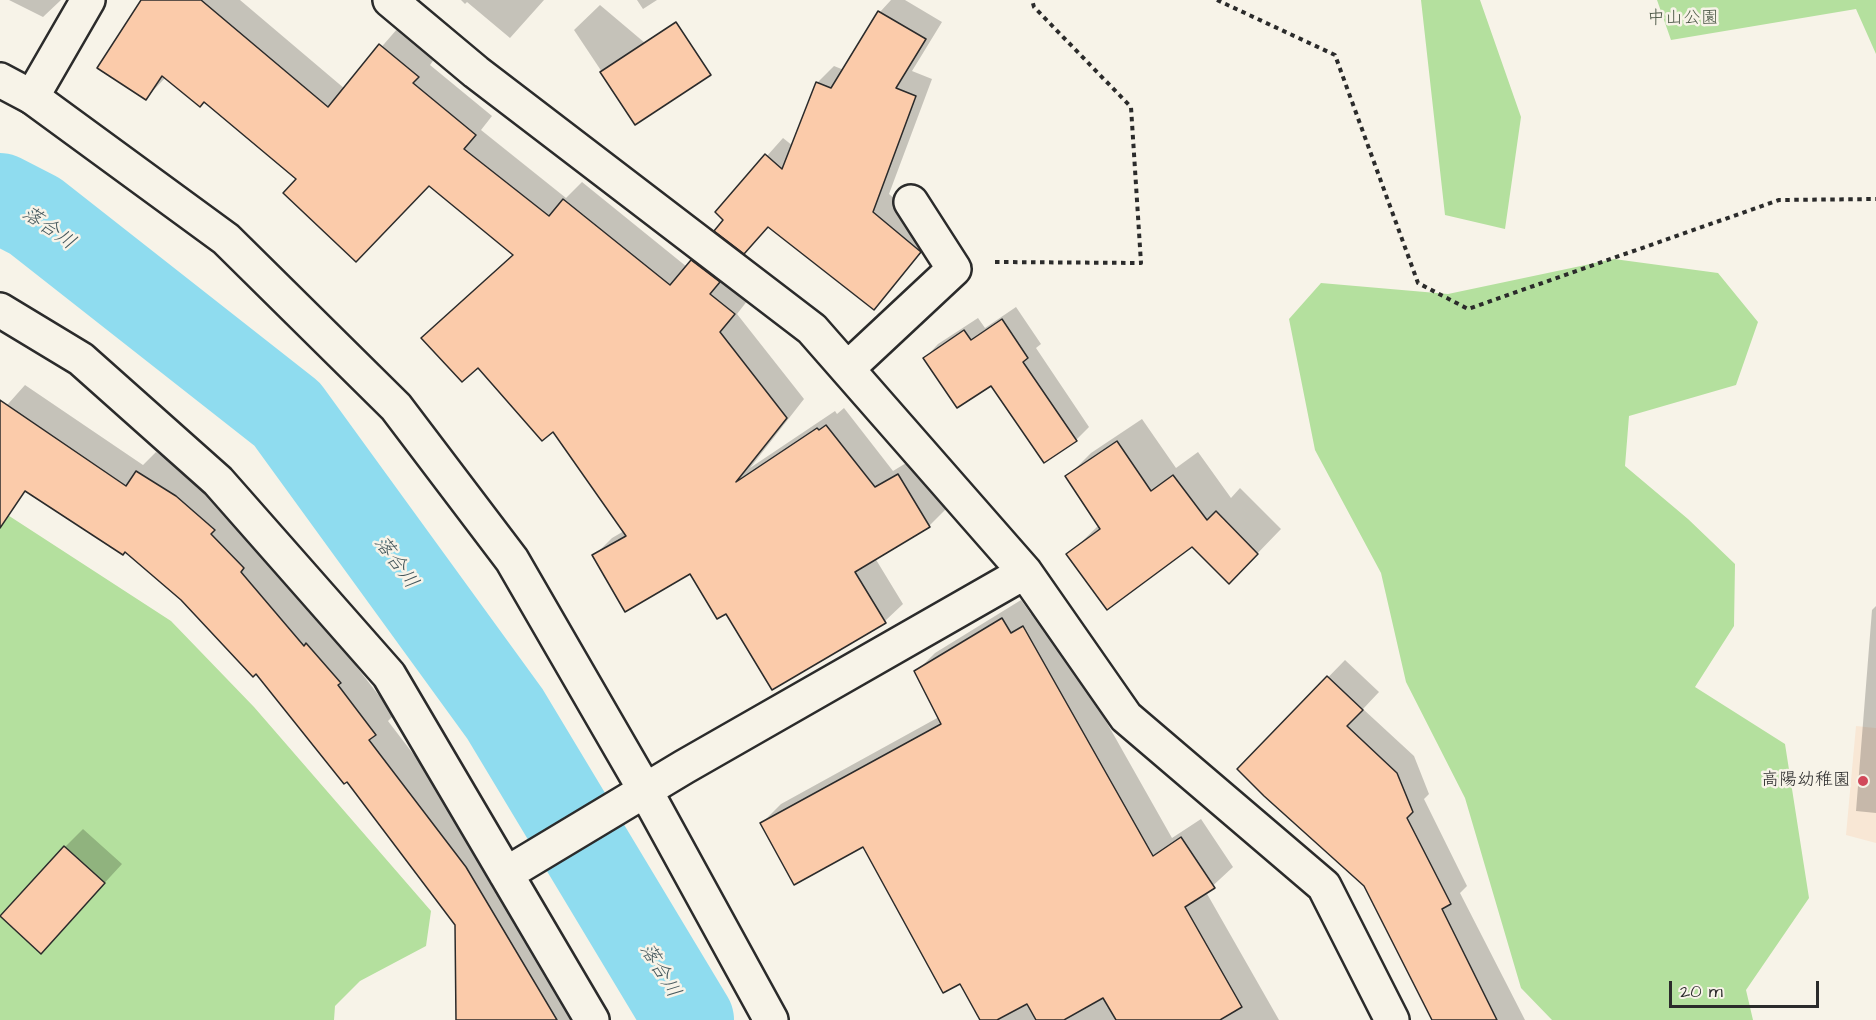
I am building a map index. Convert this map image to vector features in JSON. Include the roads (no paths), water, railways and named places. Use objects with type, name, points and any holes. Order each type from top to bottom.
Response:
[{"type":"street","points":[[32,97],[88,0]]},
{"type":"street","points":[[390,0],[476,72],[812,329],[1025,572],[1126,717],[1324,886],[1392,1020]]},
{"type":"street","points":[[0,80],[32,97],[226,240],[396,406],[512,560],[645,790],[771,1020]]},
{"type":"street","points":[[847,369],[954,269],[911,202]]},
{"type":"street","points":[[0,310],[81,359],[218,481],[389,675],[518,867],[592,1020]]},
{"type":"street","points":[[518,867],[645,790],[1025,572]]},
{"type":"waterway","name":"落合川","points":[[0,198],[35,216],[287,414],[505,714],[689,1020]]},
{"type":"place","name":"高陽幼稚園","points":[[1863,781]]},
{"type":"park label","name":"中山公園","points":[[1683,19]]}]
